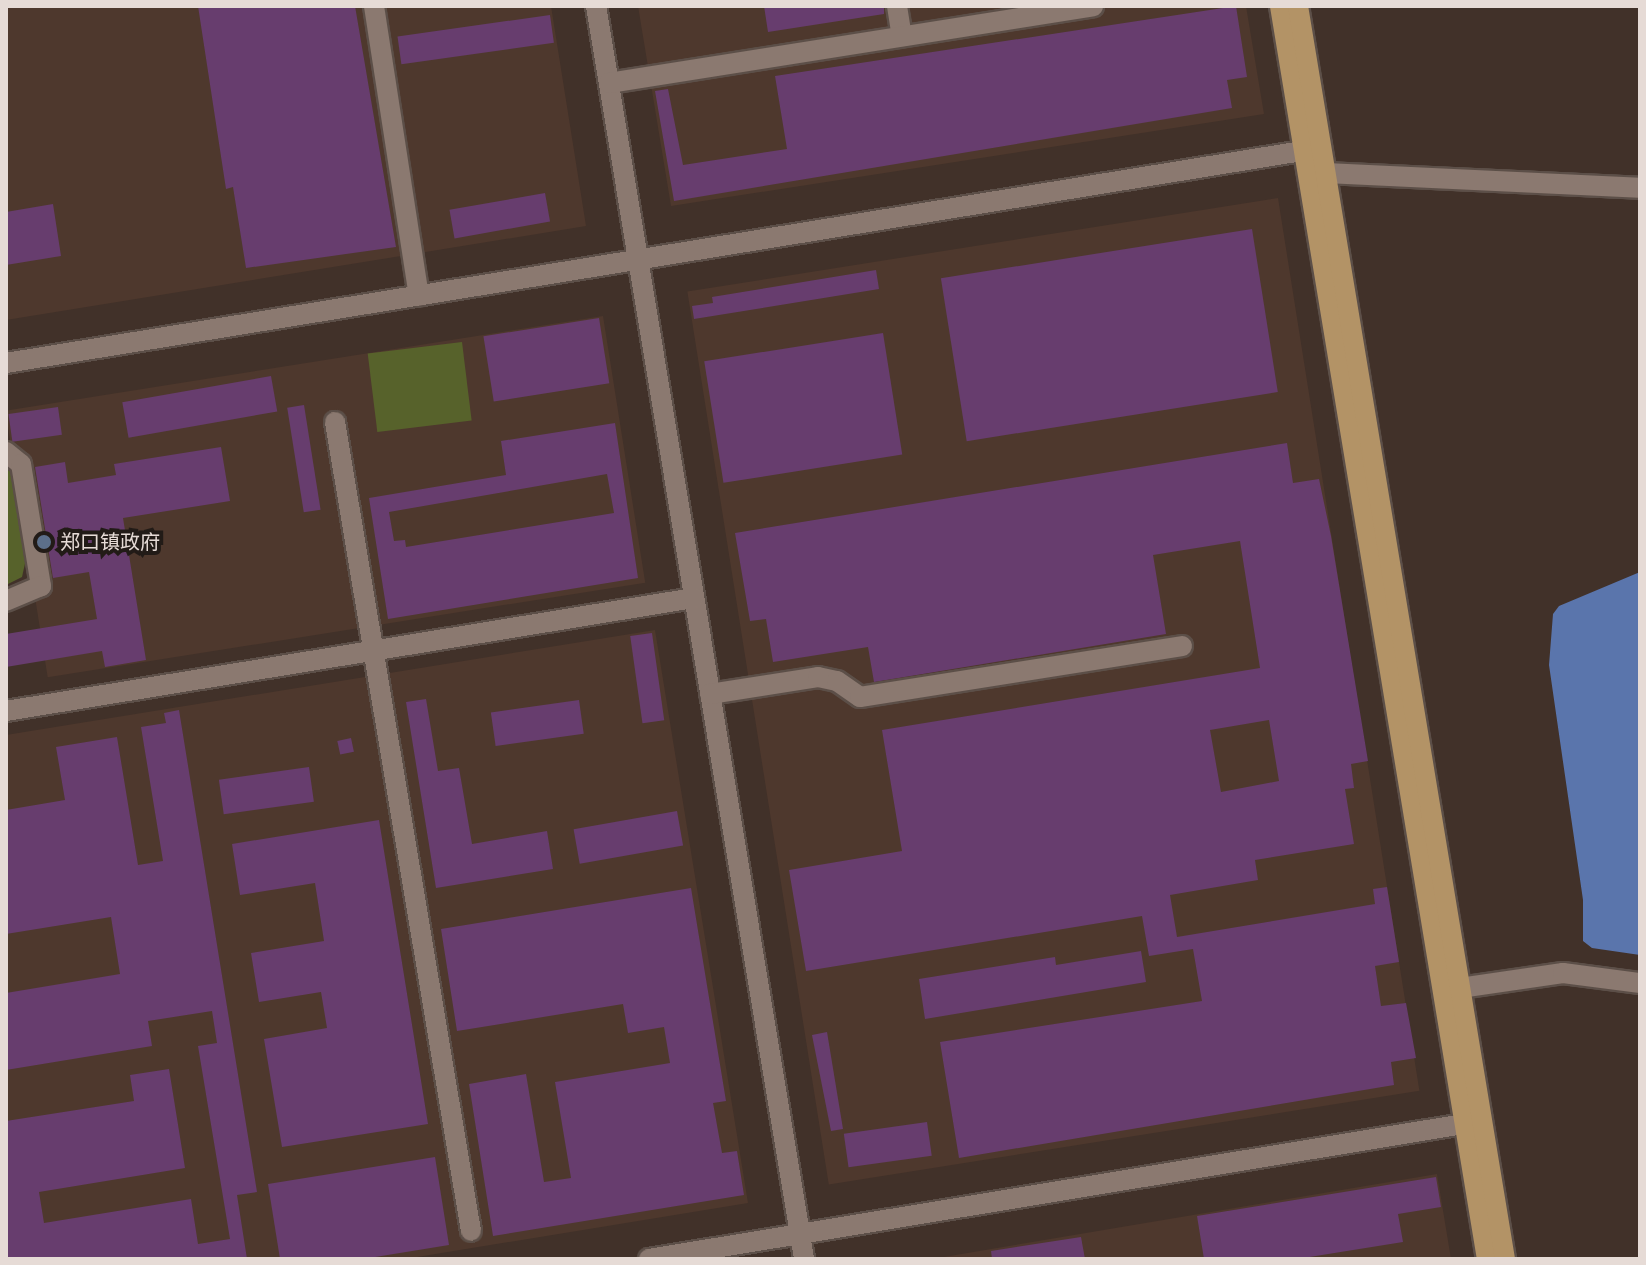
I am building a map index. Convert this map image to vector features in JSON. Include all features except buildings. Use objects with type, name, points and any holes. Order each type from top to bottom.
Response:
[{"type":"main road","points":[[1280,6],[1313,150],[1325,173],[1460,988],[1487,1259]]},
{"type":"main road","points":[[1298,6],[1313,150],[1474,1122],[1505,1259]]},
{"type":"street","points":[[374,6],[419,296]]},
{"type":"street","points":[[596,6],[804,1259]]},
{"type":"street","points":[[897,6],[902,36]]},
{"type":"street","points":[[609,83],[1093,6]]},
{"type":"street","points":[[6,363],[1313,150]]},
{"type":"street","points":[[1325,173],[1640,188]]},
{"type":"street","points":[[335,422],[471,1231]]},
{"type":"street","points":[[6,452],[21,464],[41,586],[6,601]]},
{"type":"street","points":[[6,711],[694,598]]},
{"type":"street","points":[[710,694],[818,677],[860,697],[1182,646]]},
{"type":"street","points":[[1460,988],[1563,973],[1640,983]]},
{"type":"street","points":[[649,1259],[1474,1122]]},
{"type":"shaded area","points":[[6,6],[551,6],[586,226],[6,320]]},
{"type":"shaded area","points":[[638,6],[1246,6],[1264,114],[671,206]]},
{"type":"shaded area","points":[[1278,198],[1419,1091],[829,1184],[687,292]]},
{"type":"shaded area","points":[[603,316],[645,583],[48,677],[6,411]]},
{"type":"shaded area","points":[[655,630],[748,1203],[405,1259],[6,1259],[6,735]]},
{"type":"shaded area","points":[[1437,1174],[1451,1259],[932,1259]]},
{"type":"green space","points":[[462,342],[472,420],[377,432],[368,354]]},
{"type":"green space","points":[[6,469],[12,472],[26,559],[22,577],[6,585]]},
{"type":"water","points":[[1640,572],[1640,955],[1592,948],[1583,941],[1583,900],[1549,665],[1553,614],[1559,606]]},
{"type":"place","name":"郑口镇政府","points":[[44,542]]}]
